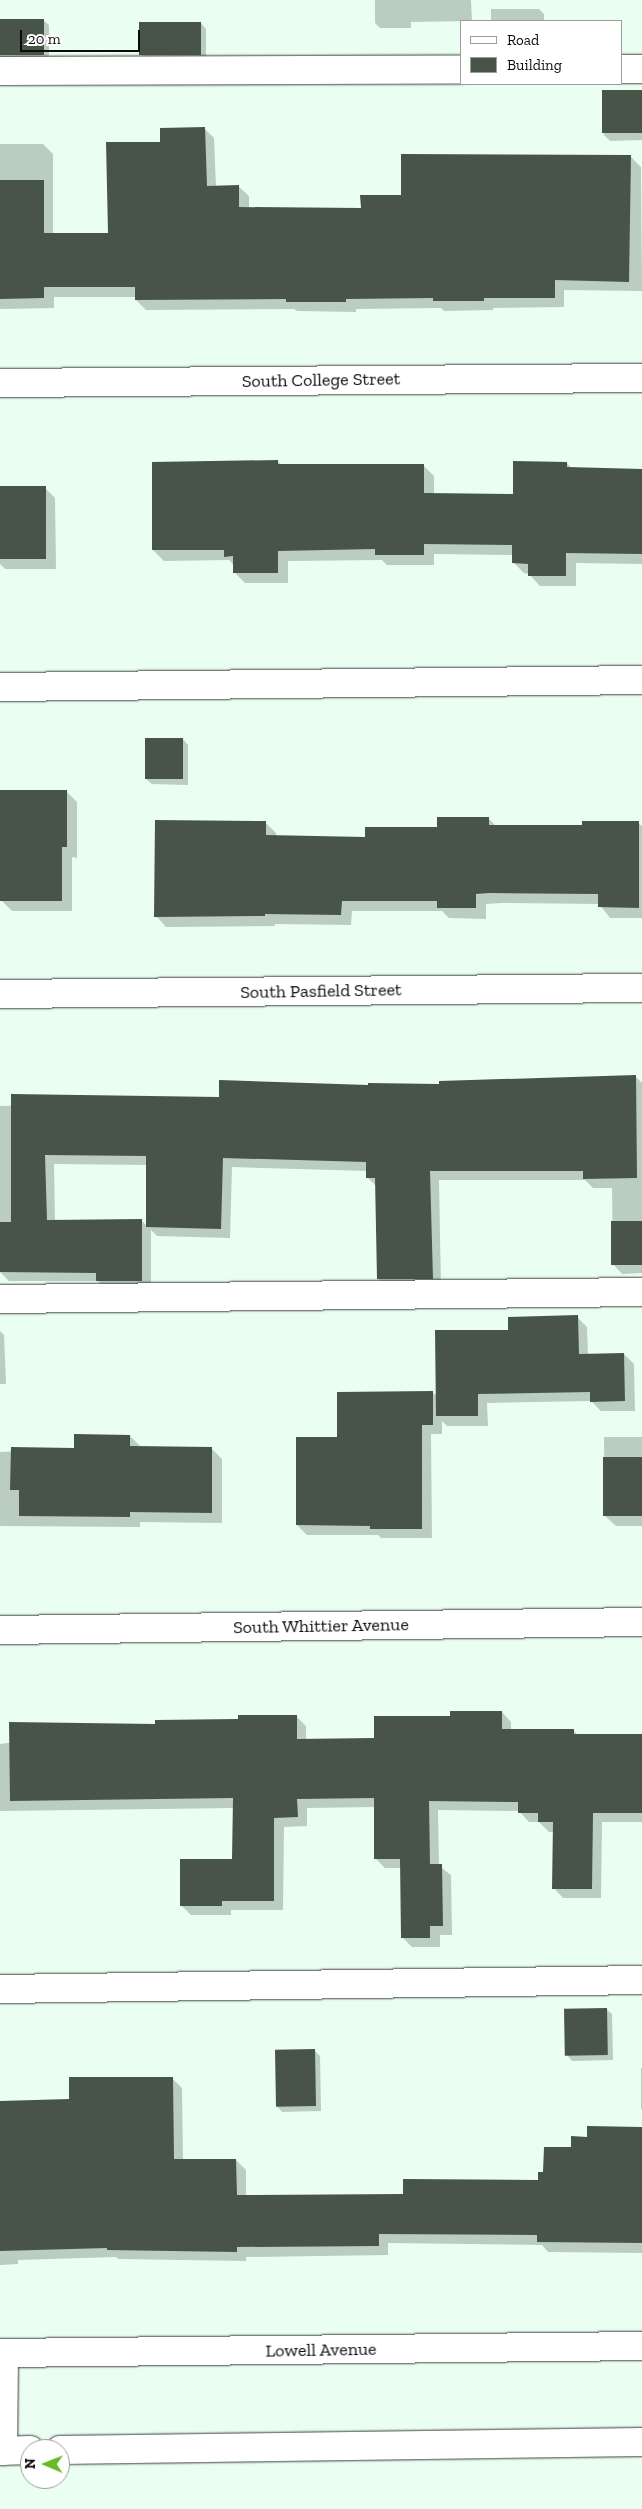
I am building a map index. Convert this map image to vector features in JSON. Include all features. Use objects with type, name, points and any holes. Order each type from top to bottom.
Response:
[{"type":"street","points":[[0,71],[460,69]]},
{"type":"street","points":[[622,69],[642,69]]},
{"type":"street","name":"South College Street","points":[[0,383],[642,378]]},
{"type":"street","points":[[0,687],[642,680]]},
{"type":"street","name":"South Pasfield Street","points":[[0,994],[642,988]]},
{"type":"street","points":[[0,1299],[642,1292]]},
{"type":"street","name":"South Whittier Avenue","points":[[0,1630],[642,1622]]},
{"type":"street","points":[[0,1989],[642,1980]]},
{"type":"street","name":"Lowell Avenue","points":[[2,2353],[642,2346]]},
{"type":"street","points":[[2,2353],[2,2451],[20,2450]]},
{"type":"street","points":[[70,2450],[642,2442]]},
{"type":"building","points":[[0,19],[44,19],[44,55],[0,55]]},
{"type":"building","points":[[139,22],[201,22],[201,55],[139,55]]},
{"type":"building","points":[[602,90],[642,90],[642,133],[602,133]]},
{"type":"building","points":[[205,127],[207,186],[239,185],[239,207],[361,208],[360,195],[401,195],[401,154],[631,155],[629,282],[555,280],[555,298],[484,298],[484,301],[433,301],[433,298],[346,299],[346,302],[286,302],[286,299],[135,300],[135,287],[44,287],[44,298],[0,299],[0,180],[44,180],[44,233],[108,233],[106,142],[160,142],[160,128]]},
{"type":"building","points":[[278,460],[278,464],[424,464],[424,493],[513,494],[513,461],[567,462],[567,467],[642,469],[642,554],[566,553],[566,576],[528,576],[528,564],[512,563],[512,545],[424,544],[424,555],[375,555],[375,549],[278,551],[278,573],[233,573],[233,556],[224,557],[224,550],[152,550],[152,462]]},
{"type":"building","points":[[0,486],[46,486],[46,559],[0,559]]},
{"type":"building","points":[[145,738],[183,738],[183,779],[145,779]]},
{"type":"building","points":[[0,790],[67,790],[67,847],[62,847],[62,901],[0,901]]},
{"type":"building","points":[[437,817],[489,817],[489,825],[582,825],[582,821],[639,821],[639,908],[598,907],[598,894],[489,893],[476,894],[476,908],[437,908],[437,901],[342,901],[341,915],[265,914],[265,916],[154,917],[155,820],[266,821],[266,835],[365,837],[365,827],[437,827]]},
{"type":"building","points":[[636,1075],[637,1178],[583,1179],[583,1171],[430,1171],[433,1279],[377,1279],[375,1178],[366,1178],[366,1162],[223,1158],[221,1229],[146,1227],[146,1156],[45,1155],[47,1220],[142,1219],[142,1281],[96,1281],[96,1273],[0,1272],[0,1222],[11,1222],[11,1094],[219,1097],[219,1080],[368,1085],[368,1083],[439,1084],[439,1081]]},
{"type":"building","points":[[611,1221],[642,1221],[642,1265],[611,1265]]},
{"type":"building","points":[[578,1315],[579,1354],[624,1353],[625,1401],[590,1402],[590,1392],[478,1394],[478,1416],[436,1416],[435,1330],[508,1330],[508,1317]]},
{"type":"building","points":[[433,1391],[433,1425],[422,1425],[422,1529],[370,1529],[370,1526],[296,1525],[296,1437],[337,1437],[337,1392]]},
{"type":"building","points":[[74,1434],[130,1435],[130,1446],[212,1447],[212,1513],[130,1512],[130,1517],[19,1516],[19,1490],[10,1490],[11,1447],[74,1448]]},
{"type":"building","points":[[603,1457],[642,1457],[642,1516],[603,1516]]},
{"type":"building","points":[[450,1711],[502,1711],[502,1729],[574,1729],[574,1734],[642,1734],[642,1813],[593,1813],[592,1889],[552,1889],[553,1822],[538,1822],[538,1813],[518,1813],[518,1802],[429,1801],[430,1864],[442,1864],[443,1926],[430,1926],[430,1938],[401,1938],[400,1859],[374,1859],[374,1798],[297,1799],[298,1817],[274,1818],[274,1901],[222,1901],[222,1906],[180,1906],[180,1859],[232,1859],[233,1798],[10,1801],[9,1722],[155,1724],[155,1720],[238,1719],[238,1715],[297,1715],[297,1739],[374,1738],[374,1716],[450,1716]]},
{"type":"building","points":[[607,2008],[608,2055],[565,2056],[564,2009]]},
{"type":"building","points":[[315,2049],[316,2106],[276,2107],[275,2050]]},
{"type":"building","points":[[69,2077],[173,2077],[174,2159],[236,2159],[237,2195],[403,2194],[403,2179],[538,2180],[538,2172],[543,2172],[544,2147],[571,2147],[571,2136],[587,2137],[587,2126],[642,2127],[642,2243],[537,2242],[537,2235],[379,2234],[379,2246],[237,2247],[237,2252],[107,2250],[107,2248],[0,2251],[0,2101],[69,2099]]}]
